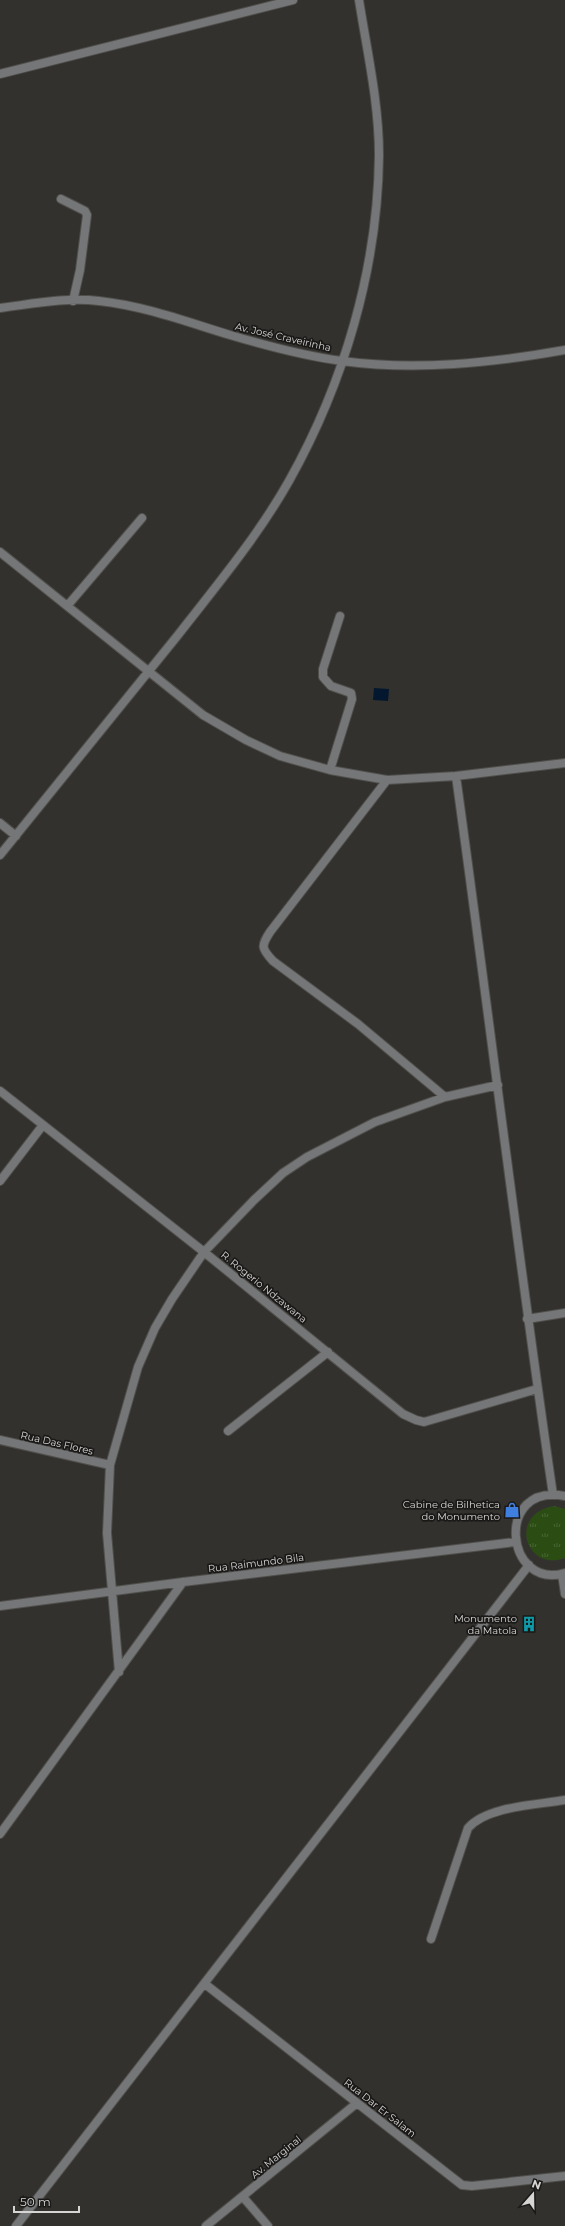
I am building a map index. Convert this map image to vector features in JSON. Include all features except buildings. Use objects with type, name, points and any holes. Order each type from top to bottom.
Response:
[{"type":"street","points":[[0,74],[293,0]]},
{"type":"street","points":[[0,855],[222,579],[267,517],[308,443],[343,361],[366,270],[372,229],[379,154],[376,115],[359,0]]},
{"type":"street","points":[[61,199],[84,211],[87,215],[80,270],[73,301]]},
{"type":"street","name":"Av. José Craveirinha","points":[[0,308],[51,301],[98,301],[141,308],[266,345],[343,361],[405,365],[445,364],[532,356],[565,350]]},
{"type":"street","points":[[68,605],[142,518]]},
{"type":"street","points":[[0,552],[68,605],[148,672],[203,715],[246,740],[280,756],[330,770],[387,780],[456,776],[565,763]]},
{"type":"street","points":[[330,770],[352,699],[350,693],[331,686],[323,677],[323,669],[340,616]]},
{"type":"street","points":[[456,776],[498,1085],[527,1319],[553,1494]]},
{"type":"street","points":[[387,780],[270,932],[263,943],[263,948],[273,961],[358,1024],[445,1097]]},
{"type":"street","points":[[0,823],[16,836]]},
{"type":"street","points":[[119,1672],[107,1533],[110,1465],[138,1367],[155,1328],[204,1252],[259,1194],[283,1173],[301,1161],[375,1122],[445,1097],[498,1085]]},
{"type":"street","name":"R. Rogerio Ndzawana","points":[[0,1091],[204,1252],[403,1414],[424,1422],[537,1389]]},
{"type":"street","points":[[0,1181],[43,1125]]},
{"type":"street","points":[[527,1319],[565,1313]]},
{"type":"street","points":[[228,1432],[328,1352]]},
{"type":"street","name":"Rua Das Flores","points":[[0,1440],[110,1465]]},
{"type":"street","points":[[565,1496],[553,1494],[536,1499],[523,1510],[517,1520],[515,1531],[515,1542],[520,1555],[529,1565],[539,1572],[564,1574],[565,1594]]},
{"type":"street","name":"Rua Raimundo Bila","points":[[0,1606],[183,1582],[515,1542]]},
{"type":"street","points":[[16,2226],[529,1565]]},
{"type":"street","points":[[0,1834],[183,1582]]},
{"type":"street","points":[[431,1939],[468,1828],[476,1819],[490,1813],[565,1800]]},
{"type":"street","name":"Rua Dar Er Salam","points":[[205,1984],[462,2184],[472,2186],[565,2176]]},
{"type":"street","name":"Av. Marginal","points":[[206,2226],[358,2103]]},
{"type":"street","points":[[243,2197],[268,2226]]},
{"type":"green space","points":[[554,1506],[565,1509],[565,1558],[551,1560],[540,1557],[532,1550],[527,1541],[527,1530],[530,1520],[539,1511]]},
{"type":"water","points":[[374,688],[389,689],[388,701],[373,700]]},
{"type":"place","name":"Cabine de Bilhetica do Monumento","points":[[512,1510]]},
{"type":"place","name":"Monumento da Matola","points":[[529,1624]]}]
